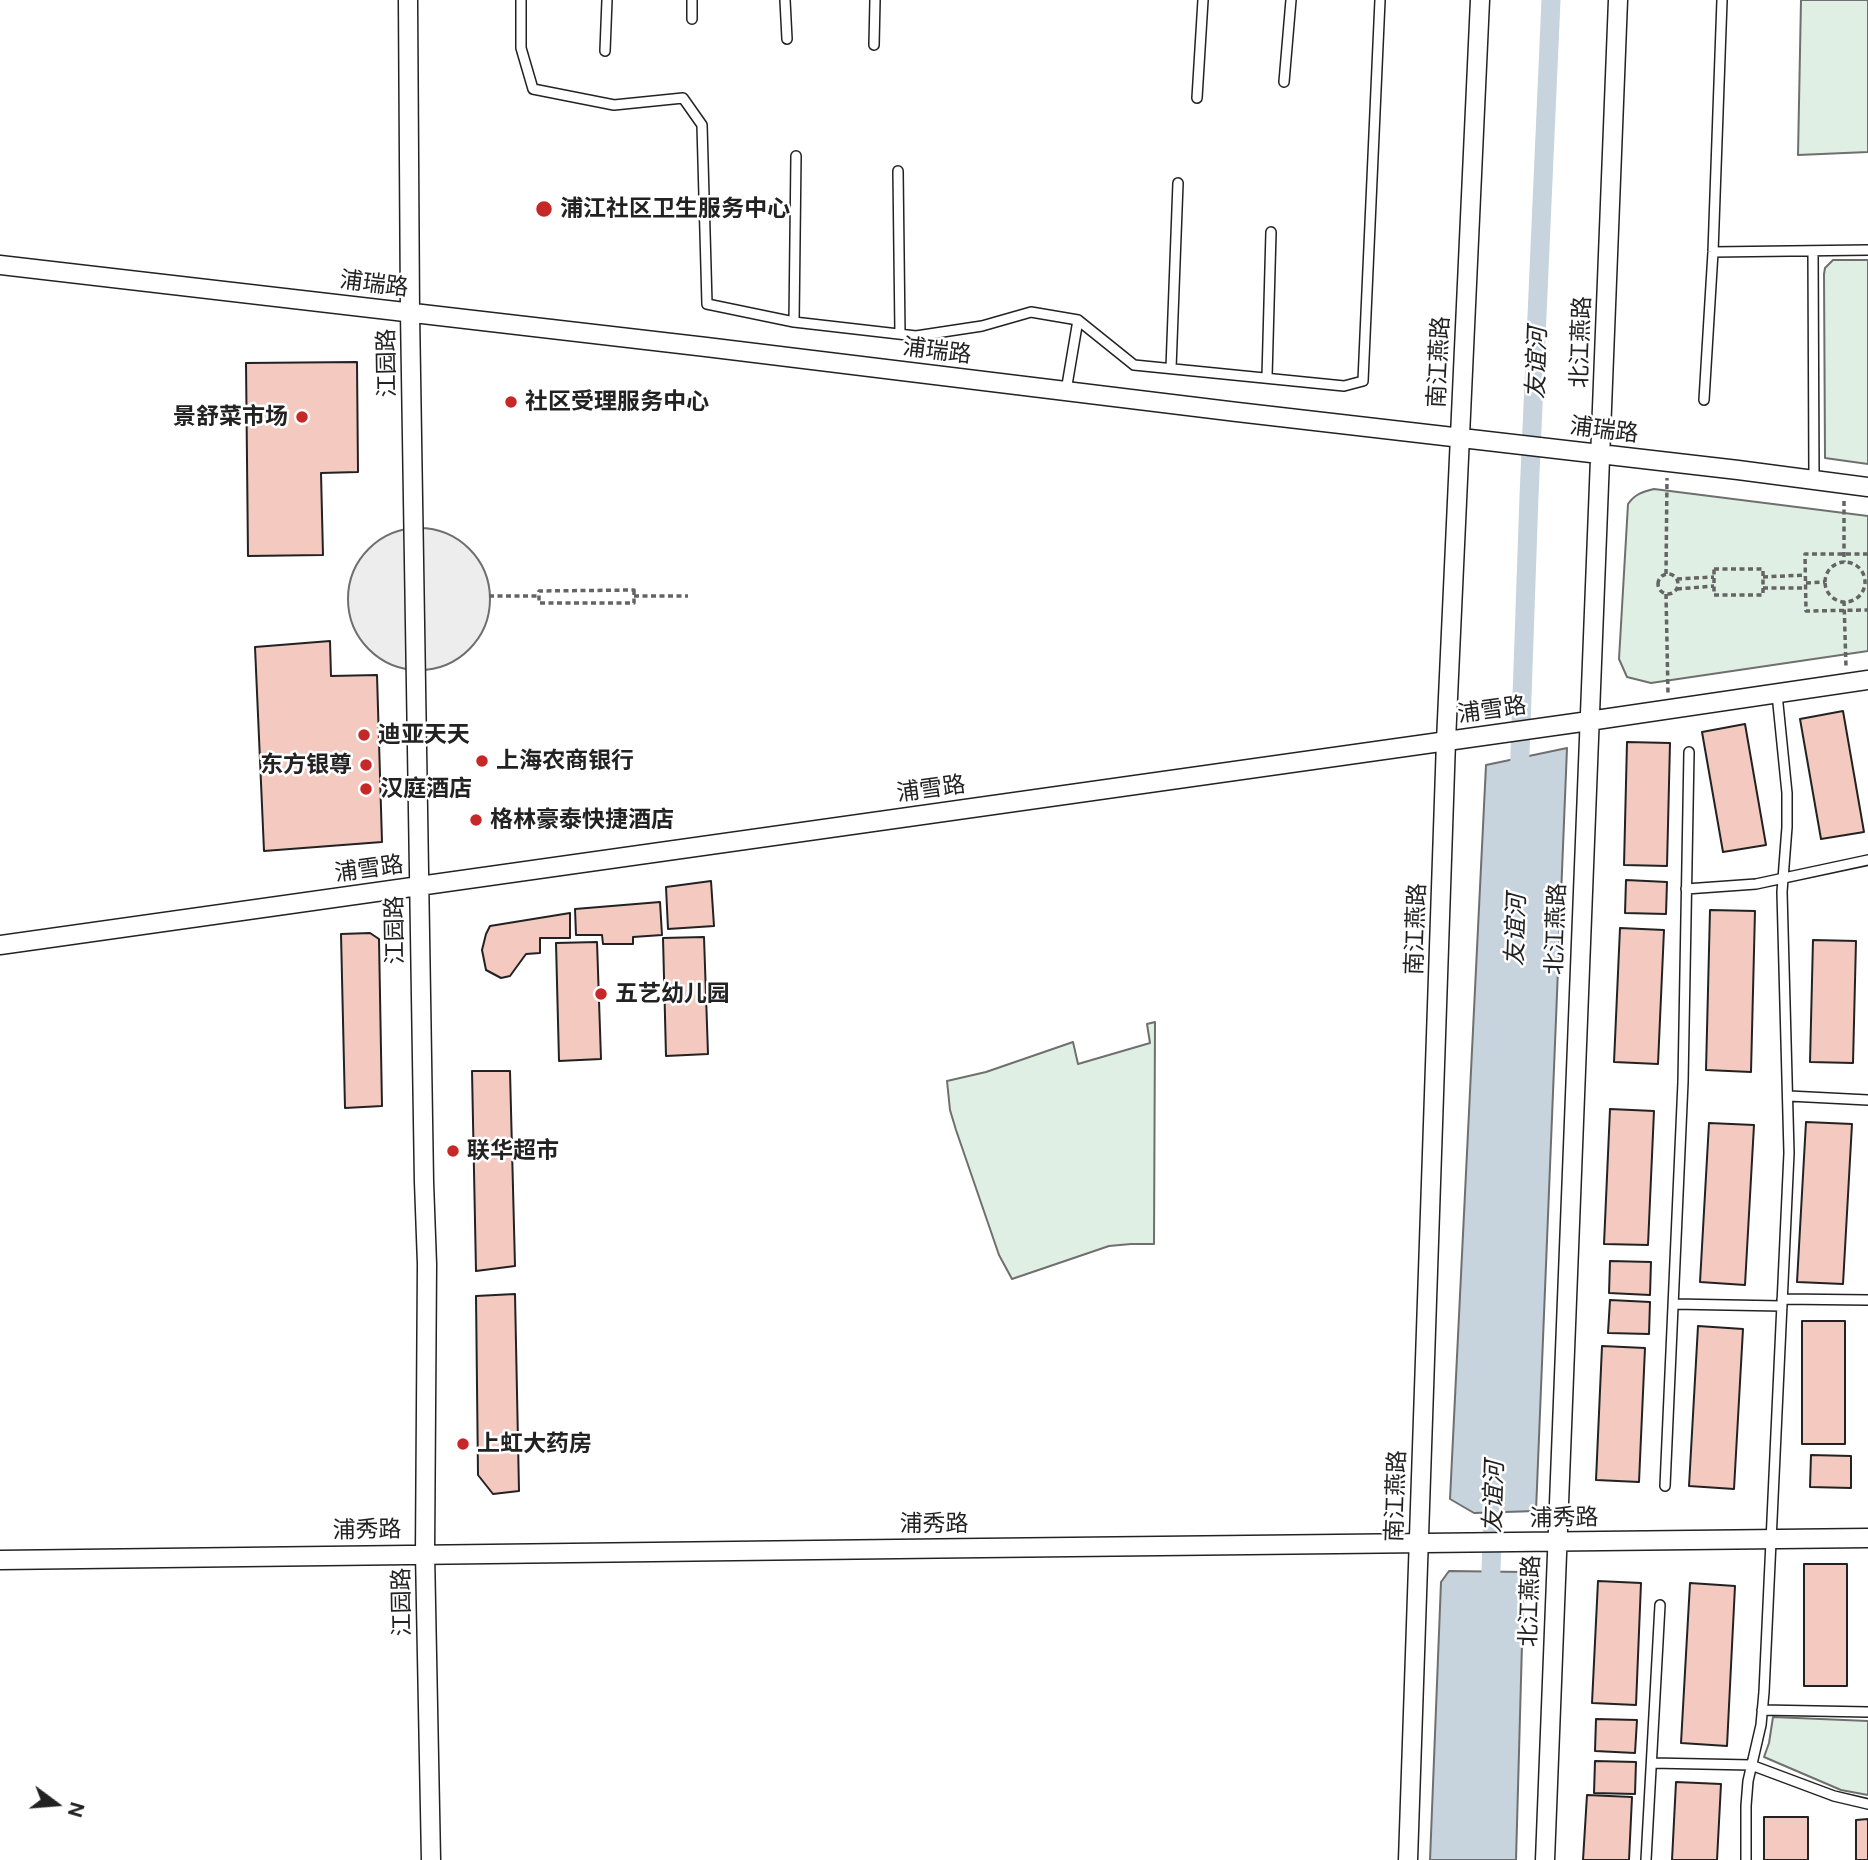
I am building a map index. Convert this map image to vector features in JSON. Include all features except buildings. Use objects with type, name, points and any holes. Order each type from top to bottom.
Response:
[{"type":"street","name":"江园路","points":[[408,0],[410,313],[427,1264],[425,1553],[431,1860]]},
{"type":"street","name":"南江燕路","points":[[1408,1860],[1446,741],[1480,0]]},
{"type":"street","name":"北江燕路","points":[[1545,1860],[1618,0]]},
{"type":"street","name":"浦瑞路","points":[[0,265],[1868,487]]},
{"type":"street","name":"浦雪路","points":[[0,945],[1868,680]]},
{"type":"street","name":"浦秀路","points":[[0,1560],[1868,1538]]},
{"type":"lane","points":[[521,0],[521,48],[533,89],[614,105],[683,98],[702,125],[706,304],[794,322],[916,336],[982,326],[1031,312],[1078,320],[1134,365],[1344,386],[1363,381],[1380,0]]},
{"type":"lane","points":[[605,51],[607,0]]},
{"type":"lane","points":[[692,0],[692,19]]},
{"type":"lane","points":[[785,0],[787,39]]},
{"type":"lane","points":[[874,45],[875,0]]},
{"type":"lane","points":[[1197,98],[1203,0]]},
{"type":"lane","points":[[1283,82],[1291,0]]},
{"type":"lane","points":[[1704,400],[1713,252],[1722,0]]},
{"type":"lane","points":[[794,322],[796,156]]},
{"type":"lane","points":[[898,172],[900,334]]},
{"type":"lane","points":[[1171,368],[1178,183]]},
{"type":"lane","points":[[1267,377],[1271,232]]},
{"type":"lane","points":[[1713,252],[1868,250]]},
{"type":"lane","points":[[1813,251],[1814,479]]},
{"type":"lane","points":[[1066,391],[1078,320]]},
{"type":"lane","points":[[1745,1860],[1746,1805],[1762,1710],[1789,1153],[1782,879],[1787,793],[1777,694]]},
{"type":"lane","points":[[1665,1486],[1682,1083],[1689,752]]},
{"type":"lane","points":[[1686,889],[1756,884],[1868,860]]},
{"type":"lane","points":[[1789,1096],[1868,1100]]},
{"type":"lane","points":[[1673,1304],[1868,1300]]},
{"type":"lane","points":[[1646,1860],[1660,1605]]},
{"type":"lane","points":[[1762,1710],[1868,1712]]},
{"type":"lane","points":[[1652,1762],[1751,1765],[1834,1796],[1868,1804]]},
{"type":"path","points":[[1666,574],[1667,462]]},
{"type":"path","points":[[1843,483],[1844,562]]},
{"type":"path","points":[[1868,554],[1805,554],[1806,611],[1868,610]]},
{"type":"path","points":[[1844,562],[1858,566],[1866,580],[1860,595],[1852,601],[1834,600],[1828,594],[1825,582],[1827,572],[1833,565],[1844,562]]},
{"type":"path","points":[[1714,569],[1763,569],[1763,577],[1763,595],[1714,595],[1714,569]]},
{"type":"path","points":[[1677,589],[1677,579],[1672,574],[1659,577],[1659,590],[1666,594],[1672,594],[1677,589],[1714,586]]},
{"type":"path","points":[[1763,577],[1805,575]]},
{"type":"path","points":[[1677,579],[1714,577]]},
{"type":"path","points":[[1763,588],[1825,582]]},
{"type":"path","points":[[634,590],[634,596],[634,603],[539,604],[539,591],[634,590]]},
{"type":"path","points":[[1666,594],[1668,709]]},
{"type":"path","points":[[489,596],[539,596]]},
{"type":"path","points":[[634,596],[688,596]]},
{"type":"path","points":[[1844,601],[1846,683]]},
{"type":"green space","points":[[1801,0],[1868,0],[1868,152],[1798,155]]},
{"type":"green space","points":[[1833,260],[1868,260],[1868,464],[1825,458],[1824,274],[1825,268]]},
{"type":"green space","points":[[1654,489],[1868,516],[1868,651],[1651,683],[1627,677],[1619,659],[1628,504],[1639,494]]},
{"type":"green space","points":[[1155,1022],[1154,1244],[1109,1246],[1012,1279],[999,1255],[956,1130],[950,1110],[947,1081],[986,1072],[1073,1042],[1078,1064],[1150,1043],[1147,1024]]},
{"type":"green space","points":[[1773,1717],[1868,1721],[1868,1795],[1841,1790],[1764,1757]]},
{"type":"shaded area","points":[[419,528],[446,534],[469,549],[484,572],[490,599],[484,626],[469,649],[446,664],[419,670],[392,664],[369,649],[354,626],[348,599],[354,572],[369,549],[392,534]]},
{"type":"water","points":[[1567,748],[1536,1511],[1474,1513],[1450,1499],[1486,765]]},
{"type":"water","points":[[1449,1571],[1524,1572],[1516,1860],[1430,1860],[1441,1582]]},
{"type":"waterway","name":"友谊河","points":[[1519,782],[1551,0]]},
{"type":"waterway","name":"友谊河","points":[[1490,1597],[1494,1487]]},
{"type":"place","name":"浦江社区卫生服务中心","points":[[544,209]]},
{"type":"place","name":"社区受理服务中心","points":[[511,402]]},
{"type":"place","name":"景舒菜市场","points":[[302,417]]},
{"type":"place","name":"迪亚天天","points":[[364,735]]},
{"type":"place","name":"上海农商银行","points":[[482,761]]},
{"type":"place","name":"东方银尊","points":[[366,765]]},
{"type":"place","name":"汉庭酒店","points":[[366,789]]},
{"type":"place","name":"格林豪泰快捷酒店","points":[[476,820]]},
{"type":"place","name":"五艺幼儿园","points":[[601,994]]},
{"type":"place","name":"联华超市","points":[[453,1151]]},
{"type":"place","name":"上虹大药房","points":[[463,1444]]}]
